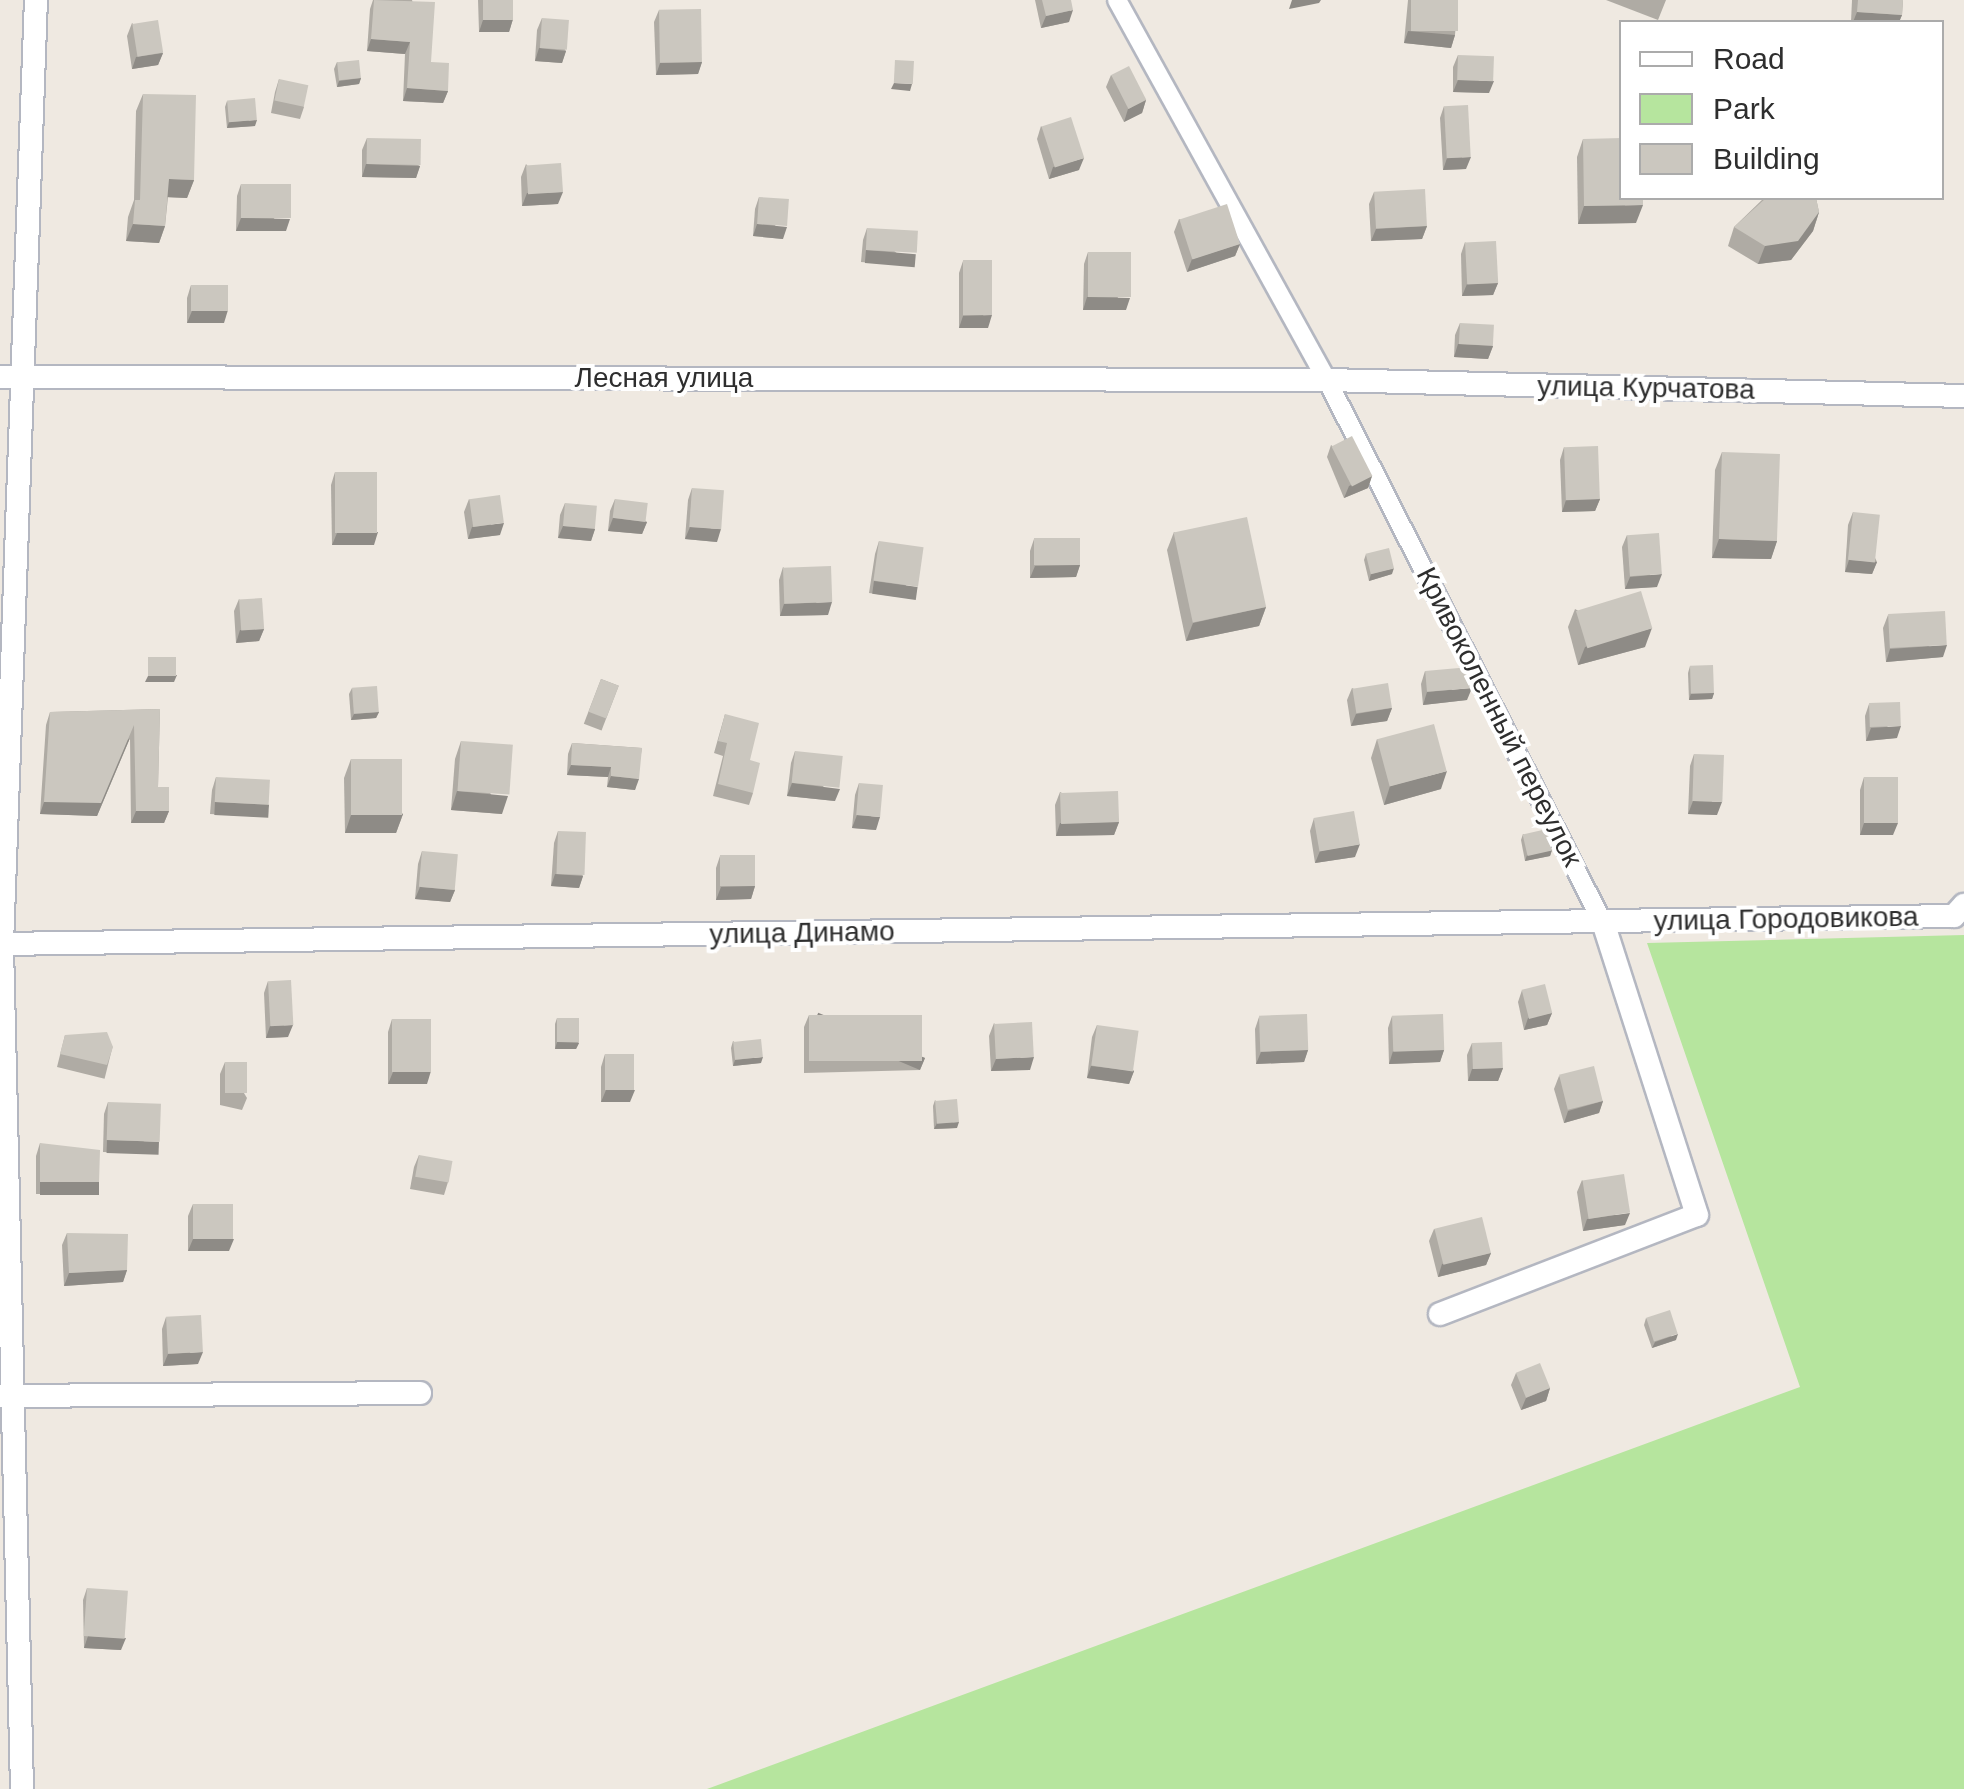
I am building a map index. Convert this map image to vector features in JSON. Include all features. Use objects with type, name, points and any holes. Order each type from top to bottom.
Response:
[{"type":"street","points":[[22,1789],[6,1396],[1,944],[12,377],[36,0]]},
{"type":"street","name":"Кривоколенный переулок","points":[[1117,0],[1327,380],[1604,922],[1697,1215],[1440,1314]]},
{"type":"street","name":"Лесная улица","points":[[12,377],[1327,380]]},
{"type":"street","name":"улица Курчатова","points":[[1327,380],[1964,396]]},
{"type":"street","name":"улица Городовикова","points":[[1604,922],[1954,916],[1964,905]]},
{"type":"street","name":"улица Динамо","points":[[1,944],[1604,922]]},
{"type":"street","points":[[6,1396],[420,1392]]},
{"type":"green space","points":[[1964,935],[1964,1789],[707,1789],[1800,1387],[1647,943]]},
{"type":"building","points":[[374,0],[435,2],[431,62],[449,63],[448,91],[407,88],[410,42],[371,39]]},
{"type":"building","points":[[483,0],[513,0],[513,20],[483,20]]},
{"type":"building","points":[[1042,0],[1071,0],[1073,10],[1046,16]]},
{"type":"building","points":[[1411,0],[1458,0],[1458,31],[1411,31]]},
{"type":"building","points":[[1858,0],[1903,0],[1902,15],[1857,12]]},
{"type":"building","points":[[701,9],[702,62],[660,63],[659,10]]},
{"type":"building","points":[[542,18],[569,20],[567,50],[540,48]]},
{"type":"building","points":[[158,20],[163,53],[137,57],[132,24]]},
{"type":"building","points":[[1458,55],[1494,56],[1493,81],[1457,80]]},
{"type":"building","points":[[359,60],[361,78],[339,80],[337,62]]},
{"type":"building","points":[[895,60],[914,61],[913,84],[894,83]]},
{"type":"building","points":[[1129,66],[1146,100],[1128,109],[1111,75]]},
{"type":"building","points":[[279,79],[308,85],[304,107],[274,101]]},
{"type":"building","points":[[143,94],[196,95],[194,180],[169,179],[165,226],[133,224],[135,200],[140,200]]},
{"type":"building","points":[[255,98],[257,120],[229,122],[227,100]]},
{"type":"building","points":[[1468,105],[1471,157],[1447,158],[1444,106]]},
{"type":"building","points":[[1071,117],[1084,158],[1055,167],[1042,127]]},
{"type":"building","points":[[367,138],[421,139],[421,165],[367,164]]},
{"type":"building","points":[[1619,138],[1619,200],[1643,200],[1643,205],[1584,206],[1583,139]]},
{"type":"building","points":[[561,163],[563,192],[528,194],[526,165]]},
{"type":"building","points":[[241,184],[291,184],[291,218],[241,218]]},
{"type":"building","points":[[1425,189],[1427,226],[1376,229],[1374,192]]},
{"type":"building","points":[[759,197],[789,199],[787,226],[757,224]]},
{"type":"building","points":[[1764,200],[1816,200],[1819,212],[1798,241],[1765,246],[1734,227]]},
{"type":"building","points":[[1227,204],[1240,244],[1192,259],[1179,219]]},
{"type":"building","points":[[867,228],[918,231],[917,253],[866,250]]},
{"type":"building","points":[[1496,241],[1498,283],[1467,285],[1465,243]]},
{"type":"building","points":[[1088,252],[1131,252],[1131,297],[1088,297]]},
{"type":"building","points":[[963,260],[992,260],[992,315],[963,315]]},
{"type":"building","points":[[191,285],[228,285],[228,311],[191,311]]},
{"type":"building","points":[[1460,323],[1494,325],[1493,346],[1459,344]]},
{"type":"building","points":[[1352,436],[1372,476],[1352,487],[1332,446]]},
{"type":"building","points":[[1598,446],[1600,499],[1566,500],[1564,447]]},
{"type":"building","points":[[1722,452],[1780,454],[1777,541],[1719,539]]},
{"type":"building","points":[[335,472],[377,472],[377,533],[335,533]]},
{"type":"building","points":[[692,488],[724,490],[721,529],[689,527]]},
{"type":"building","points":[[500,495],[504,523],[473,527],[469,499]]},
{"type":"building","points":[[615,499],[648,503],[645,522],[613,518]]},
{"type":"building","points":[[565,503],[597,506],[595,529],[563,526]]},
{"type":"building","points":[[1853,512],[1880,515],[1875,563],[1848,560]]},
{"type":"building","points":[[1247,517],[1266,607],[1193,623],[1174,533]]},
{"type":"building","points":[[1659,533],[1662,574],[1630,576],[1627,535]]},
{"type":"building","points":[[1034,538],[1080,538],[1080,565],[1034,565]]},
{"type":"building","points":[[879,541],[924,547],[918,587],[873,581]]},
{"type":"building","points":[[1389,548],[1394,568],[1371,574],[1366,554]]},
{"type":"building","points":[[831,566],[832,602],[784,604],[783,568]]},
{"type":"building","points":[[1641,591],[1652,628],[1587,648],[1576,611]]},
{"type":"building","points":[[262,598],[264,629],[241,631],[239,600]]},
{"type":"building","points":[[1945,611],[1947,645],[1890,648],[1888,614]]},
{"type":"building","points":[[148,657],[176,657],[176,676],[148,676]]},
{"type":"building","points":[[1713,665],[1714,693],[1691,694],[1690,666]]},
{"type":"building","points":[[1470,667],[1472,688],[1427,692],[1425,671]]},
{"type":"building","points":[[601,679],[619,686],[606,718],[588,712]]},
{"type":"building","points":[[1388,683],[1392,708],[1356,713],[1352,689]]},
{"type":"building","points":[[377,686],[379,712],[354,714],[352,688]]},
{"type":"building","points":[[1900,702],[1901,726],[1870,727],[1869,703]]},
{"type":"building","points":[[160,709],[158,787],[169,787],[169,811],[136,811],[134,725],[101,803],[44,802],[50,712]]},
{"type":"building","points":[[725,714],[759,723],[750,760],[760,763],[753,793],[718,784],[727,743],[718,741]]},
{"type":"building","points":[[1434,724],[1447,771],[1390,787],[1377,739]]},
{"type":"building","points":[[461,741],[513,745],[509,795],[458,791]]},
{"type":"building","points":[[572,743],[642,748],[639,779],[611,776],[611,767],[571,765]]},
{"type":"building","points":[[795,751],[843,756],[839,788],[792,783]]},
{"type":"building","points":[[1694,754],[1724,755],[1722,802],[1692,801]]},
{"type":"building","points":[[351,759],[402,759],[402,815],[351,815]]},
{"type":"building","points":[[216,777],[270,780],[269,805],[215,802]]},
{"type":"building","points":[[1864,777],[1898,777],[1898,823],[1864,823]]},
{"type":"building","points":[[859,783],[883,785],[880,817],[856,815]]},
{"type":"building","points":[[1118,791],[1119,822],[1061,824],[1060,793]]},
{"type":"building","points":[[1354,811],[1360,844],[1320,852],[1314,818]]},
{"type":"building","points":[[1547,829],[1552,850],[1528,856],[1523,835]]},
{"type":"building","points":[[558,831],[586,832],[584,875],[556,874]]},
{"type":"building","points":[[422,851],[458,854],[455,890],[419,887]]},
{"type":"building","points":[[720,855],[755,855],[755,886],[720,886]]},
{"type":"building","points":[[291,980],[293,1025],[270,1026],[268,981]]},
{"type":"building","points":[[1545,984],[1552,1013],[1529,1019],[1522,990]]},
{"type":"building","points":[[1307,1014],[1308,1050],[1260,1052],[1259,1016]]},
{"type":"building","points":[[1443,1014],[1444,1050],[1393,1052],[1392,1016]]},
{"type":"building","points":[[809,1015],[922,1015],[922,1061],[809,1061]]},
{"type":"building","points":[[557,1018],[579,1018],[579,1042],[557,1042]]},
{"type":"building","points":[[392,1019],[431,1019],[431,1072],[392,1072]]},
{"type":"building","points":[[1032,1022],[1034,1057],[996,1059],[994,1024]]},
{"type":"building","points":[[1097,1025],[1139,1031],[1133,1071],[1091,1066]]},
{"type":"building","points":[[107,1032],[113,1047],[107,1065],[60,1054],[65,1035]]},
{"type":"building","points":[[761,1039],[763,1057],[735,1060],[733,1042]]},
{"type":"building","points":[[1502,1042],[1503,1068],[1473,1069],[1472,1043]]},
{"type":"building","points":[[605,1054],[634,1054],[634,1090],[605,1090]]},
{"type":"building","points":[[225,1062],[247,1062],[247,1093],[225,1093]]},
{"type":"building","points":[[1594,1066],[1603,1101],[1568,1110],[1559,1075]]},
{"type":"building","points":[[957,1099],[959,1122],[937,1124],[935,1101]]},
{"type":"building","points":[[108,1102],[161,1104],[160,1142],[107,1140]]},
{"type":"building","points":[[40,1143],[100,1150],[99,1182],[40,1182]]},
{"type":"building","points":[[419,1155],[452,1161],[449,1183],[415,1177]]},
{"type":"building","points":[[1624,1174],[1630,1213],[1589,1219],[1583,1181]]},
{"type":"building","points":[[193,1204],[233,1204],[233,1239],[193,1239]]},
{"type":"building","points":[[1482,1217],[1491,1253],[1443,1265],[1434,1229]]},
{"type":"building","points":[[67,1233],[128,1234],[127,1270],[69,1273]]},
{"type":"building","points":[[1670,1310],[1678,1334],[1654,1342],[1646,1318]]},
{"type":"building","points":[[201,1315],[203,1352],[168,1354],[166,1317]]},
{"type":"building","points":[[1540,1363],[1550,1388],[1526,1398],[1516,1373]]},
{"type":"building","points":[[87,1588],[128,1591],[125,1639],[84,1636]]}]
